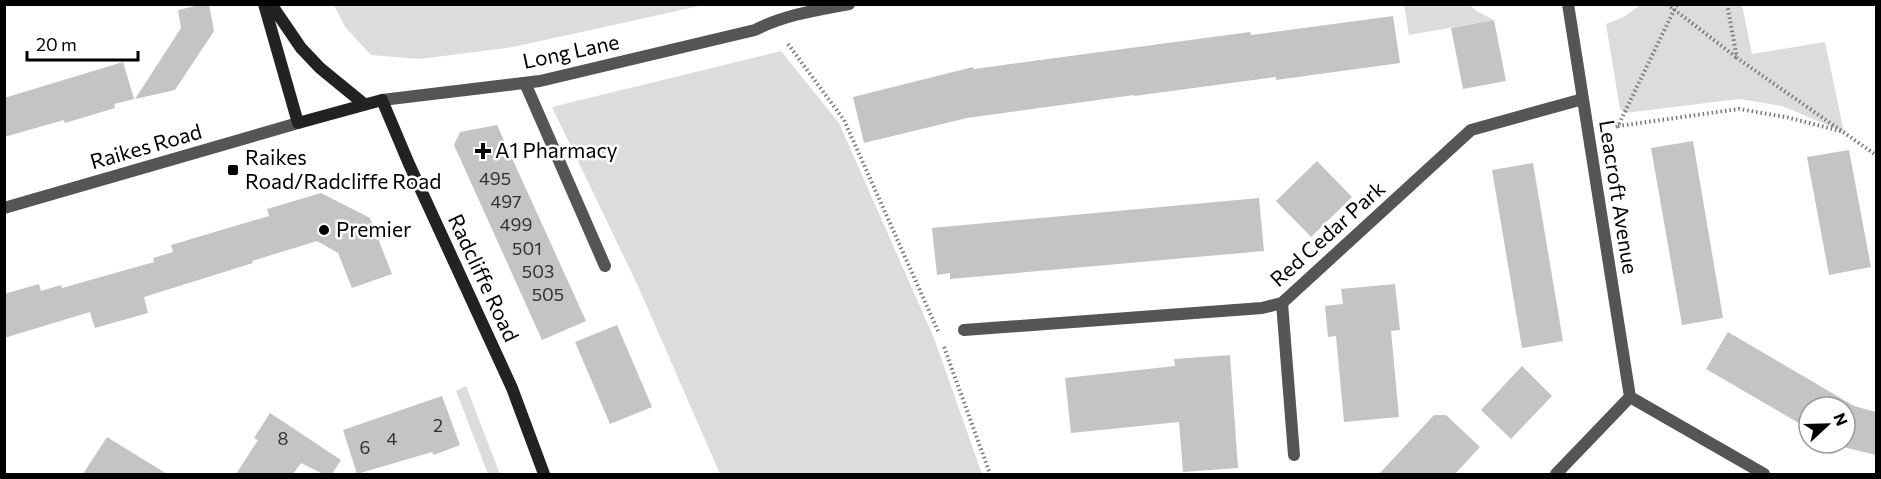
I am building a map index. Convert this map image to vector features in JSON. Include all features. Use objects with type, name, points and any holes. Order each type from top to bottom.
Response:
[{"type":"main road","points":[[264,4],[298,123]]},
{"type":"main road","points":[[272,4],[302,48],[320,68],[364,104]]},
{"type":"main road","name":"Long Lane","points":[[298,123],[382,100]]},
{"type":"main road","name":"Radcliffe Road","points":[[382,100],[512,388],[544,474]]},
{"type":"street","name":"Long Lane","points":[[382,100],[540,81],[755,30],[772,21],[849,4]]},
{"type":"street","name":"Leacroft Avenue","points":[[1568,4],[1630,396]]},
{"type":"street","points":[[525,83],[605,266]]},
{"type":"street","name":"Red Cedar Park","points":[[964,330],[1262,308],[1282,303],[1471,130],[1583,99]]},
{"type":"street","name":"Raikes Road","points":[[4,208],[298,123]]},
{"type":"street","points":[[1282,303],[1294,455]]},
{"type":"street","points":[[1556,474],[1630,396],[1764,474]]},
{"type":"path","points":[[1667,4],[1737,58],[1876,155]]},
{"type":"path","points":[[1618,126],[1677,4]]},
{"type":"path","points":[[1727,4],[1737,58]]},
{"type":"path","points":[[772,21],[844,120],[940,337],[990,474]]},
{"type":"path","points":[[1588,133],[1618,126],[1739,109],[1786,117],[1844,132]]},
{"type":"shaded area","points":[[334,5],[704,5],[513,47],[420,59],[371,55],[345,27]]},
{"type":"shaded area","points":[[1404,5],[1469,5],[1494,20],[1409,35]]},
{"type":"shaded area","points":[[1640,5],[1742,5],[1752,54],[1825,42],[1844,132],[1782,106],[1739,99],[1625,113],[1620,109],[1606,24],[1624,17]]},
{"type":"shaded area","points":[[781,51],[839,123],[934,338],[982,474],[720,474],[638,286],[552,107]]},
{"type":"shaded area","points":[[466,386],[500,474],[488,474],[456,391]]},
{"type":"building","points":[[209,4],[214,31],[175,90],[135,99],[181,28],[178,10]]},
{"type":"building","points":[[1393,16],[1400,63],[967,118],[864,143],[853,97],[973,67],[974,69],[1250,32],[1251,35]]},
{"type":"building","points":[[1494,20],[1506,81],[1463,89],[1451,28]]},
{"type":"building","points":[[123,62],[134,99],[114,104],[115,108],[65,123],[64,120],[4,137],[4,98]]},
{"type":"building","points":[[497,125],[586,321],[542,340],[454,145],[460,132]]},
{"type":"building","points":[[1693,141],[1723,318],[1682,325],[1651,148]]},
{"type":"building","points":[[1849,150],[1871,267],[1829,275],[1807,157]]},
{"type":"building","points":[[1317,161],[1352,197],[1311,237],[1276,201]]},
{"type":"building","points":[[1533,163],[1563,341],[1522,348],[1492,170]]},
{"type":"building","points":[[321,193],[370,218],[392,274],[352,288],[338,253],[317,241],[144,297],[148,313],[95,328],[90,312],[4,338],[4,294],[39,284],[41,291],[61,285],[62,288],[154,262],[153,258],[173,252],[171,245],[269,216],[267,209]]},
{"type":"building","points":[[1259,198],[1264,251],[950,279],[950,273],[937,275],[932,228]]},
{"type":"building","points":[[1395,284],[1400,330],[1391,331],[1399,417],[1344,422],[1336,336],[1328,337],[1325,306],[1343,304],[1341,289]]},
{"type":"building","points":[[617,325],[652,407],[610,424],[575,342]]},
{"type":"building","points":[[1728,332],[1835,395],[1797,395],[1797,422],[1706,369]]},
{"type":"building","points":[[1230,355],[1238,468],[1183,472],[1179,422],[1071,433],[1065,378],[1175,366],[1174,359]]},
{"type":"building","points":[[1522,366],[1552,396],[1511,439],[1481,410]]},
{"type":"building","points":[[442,396],[460,445],[434,455],[432,452],[357,474],[343,430]]},
{"type":"building","points":[[1857,407],[1876,412],[1876,455],[1857,450]]},
{"type":"building","points":[[270,413],[341,460],[332,474],[323,474],[301,463],[293,474],[236,474],[258,440],[254,438]]},
{"type":"building","points":[[1434,415],[1446,415],[1480,447],[1455,474],[1379,474]]},
{"type":"building","points":[[107,437],[167,474],[83,474]]},
{"type":"place","name":"A1 Pharmacy","points":[[483,151]]},
{"type":"place","name":"Raikes Road/Radcliffe Road","points":[[233,170]]},
{"type":"place","name":"Premier","points":[[324,230]]}]
